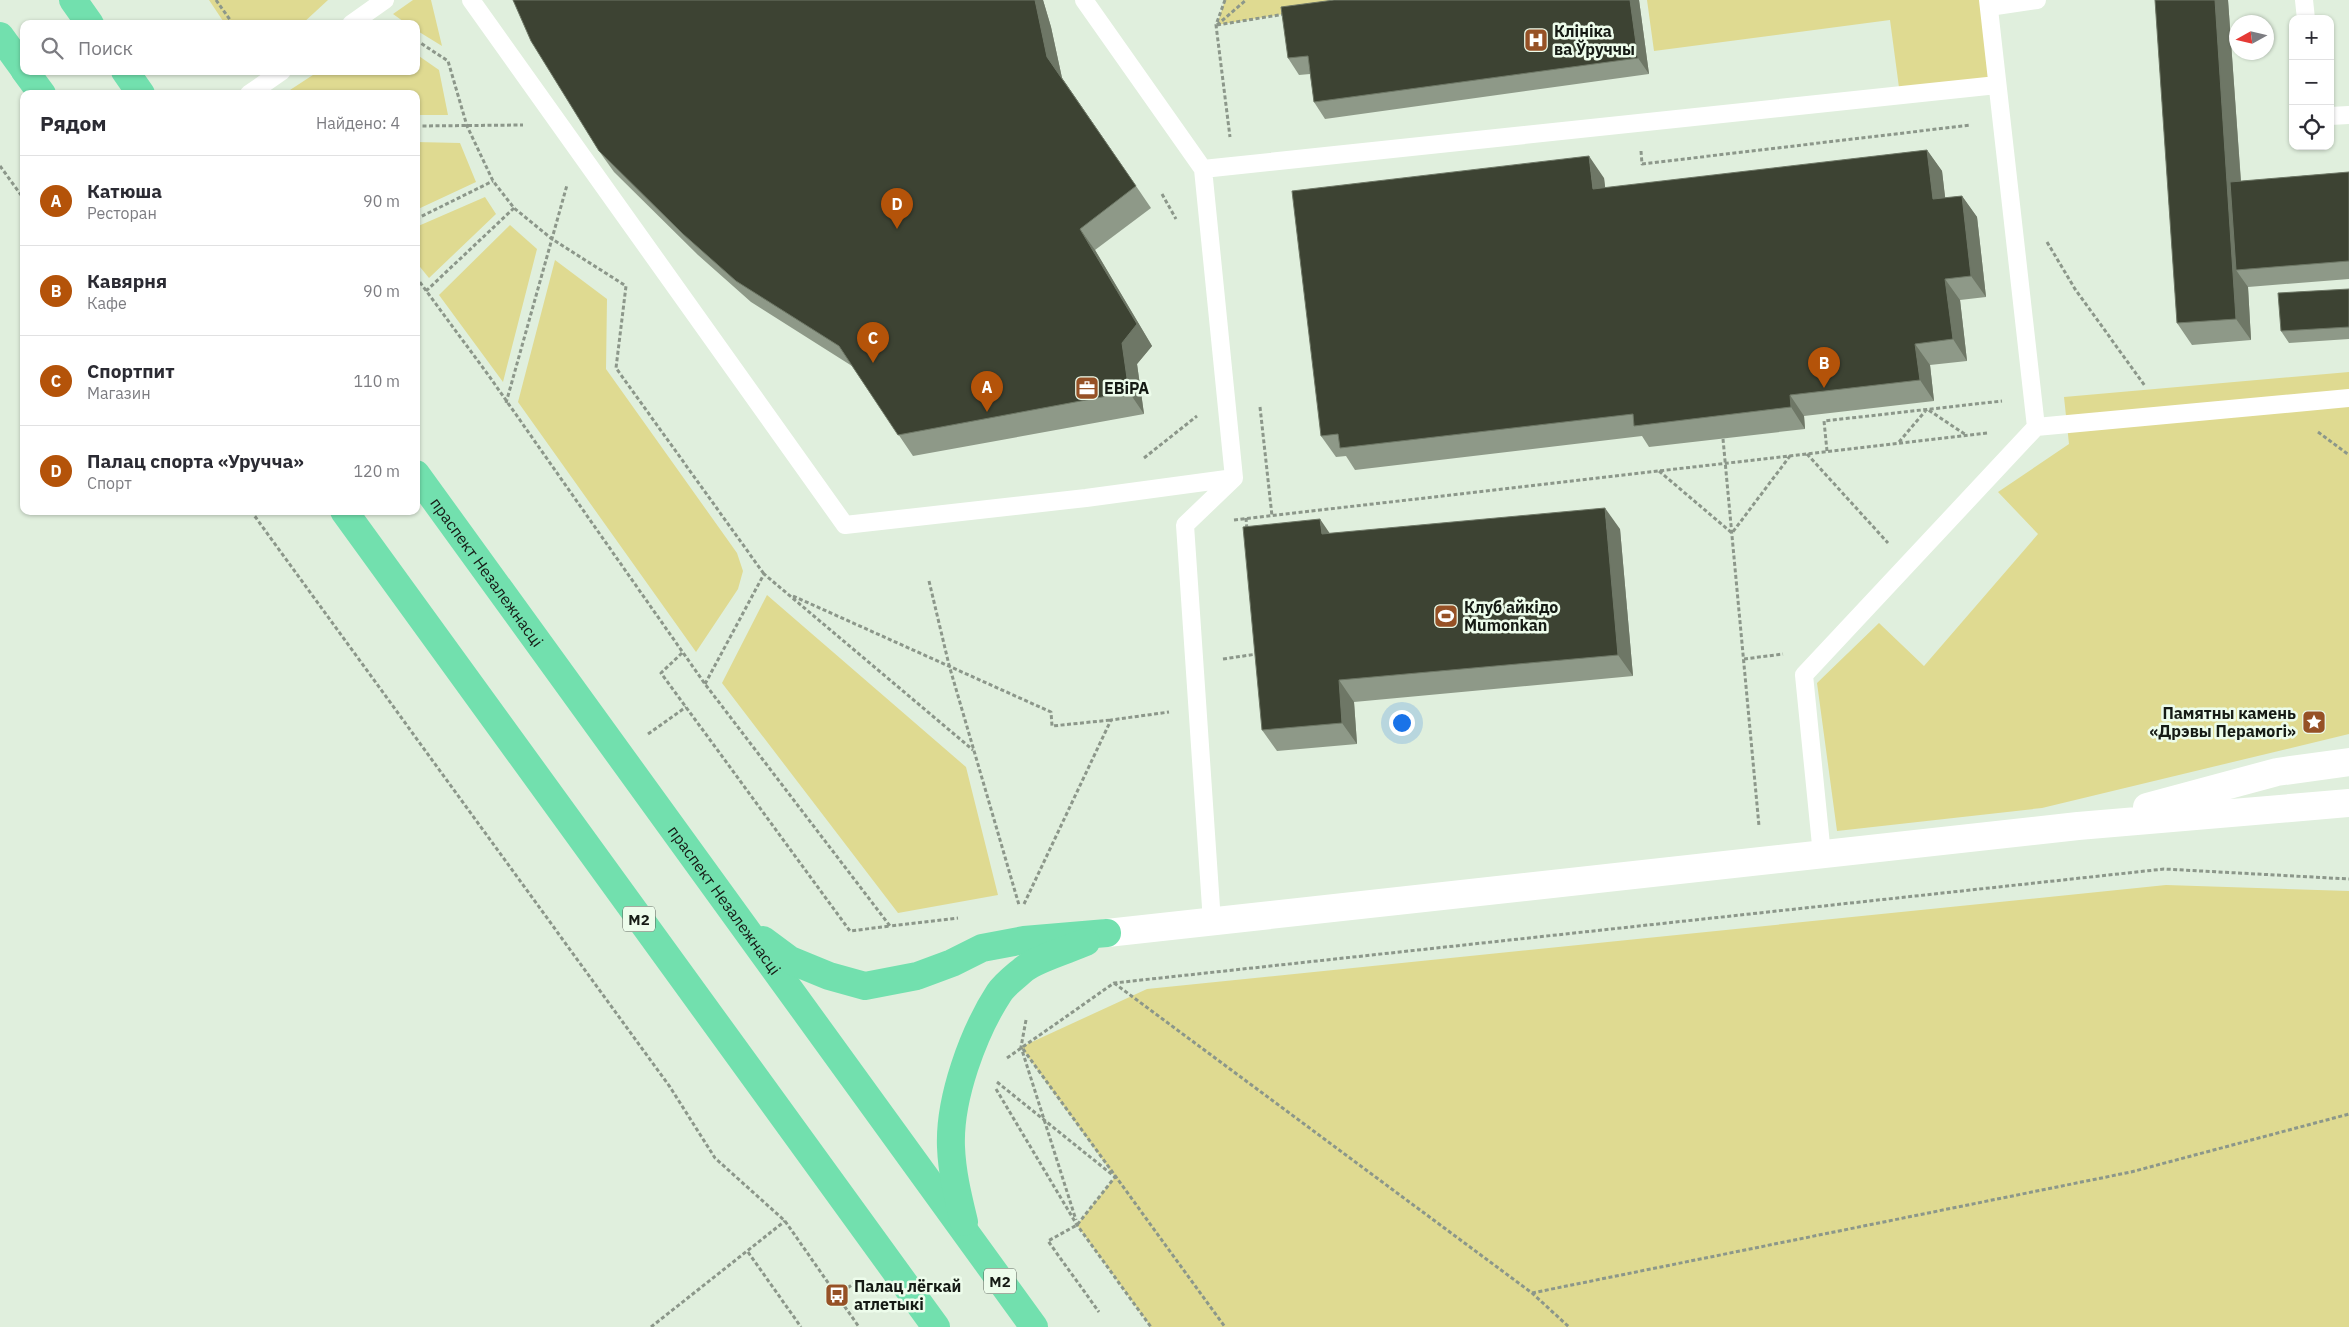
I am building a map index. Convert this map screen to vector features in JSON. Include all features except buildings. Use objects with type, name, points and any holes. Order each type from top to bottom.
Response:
[{"type":"highway","points":[[73,0],[87,20]]},
{"type":"highway","points":[[0,36],[20,63]]},
{"type":"highway","points":[[29,75],[39,90]]},
{"type":"highway","points":[[128,75],[138,90]]},
{"type":"highway","name":"праспект Незалежнасці","points":[[420,480],[1034,1327]]},
{"type":"highway","name":"М2","points":[[347,515],[936,1327]]},
{"type":"highway","points":[[742,924],[790,960],[830,976],[865,986],[917,976],[952,963],[982,948],[1024,940],[1108,933]]},
{"type":"highway","points":[[967,1236],[955,1185],[951,1145],[955,1108],[962,1073],[980,1031],[1000,991],[1026,967],[1108,933]]},
{"type":"street","points":[[2078,826],[2278,772],[2349,762]]},
{"type":"street","points":[[1108,933],[2078,826],[2349,803]]},
{"type":"lane","points":[[357,20],[385,0]]},
{"type":"lane","points":[[471,0],[845,525],[1086,498],[1234,478]]},
{"type":"lane","points":[[1084,0],[1203,169],[1234,478]]},
{"type":"lane","points":[[2036,427],[1989,3],[2038,0]]},
{"type":"lane","points":[[2304,0],[2306,15]]},
{"type":"lane","points":[[255,90],[276,75]]},
{"type":"lane","points":[[1203,169],[1997,84]]},
{"type":"lane","points":[[2334,116],[2349,115]]},
{"type":"lane","points":[[1822,855],[1804,675],[2036,427],[2349,398]]},
{"type":"lane","points":[[1212,922],[1185,525],[1234,478]]},
{"type":"path","points":[[216,0],[230,20]]},
{"type":"path","points":[[1225,0],[1216,25],[1233,166]]},
{"type":"path","points":[[1216,25],[1246,0]]},
{"type":"path","points":[[1216,25],[1292,12]]},
{"type":"path","points":[[420,43],[448,61],[467,126],[493,181],[514,208],[552,239],[626,286],[616,368],[764,574],[973,750]]},
{"type":"path","points":[[1638,123],[1642,164],[1972,125],[1973,135]]},
{"type":"path","points":[[420,126],[560,125]]},
{"type":"path","points":[[506,404],[577,148]]},
{"type":"path","points":[[0,166],[20,194]]},
{"type":"path","points":[[420,217],[493,181]]},
{"type":"path","points":[[1162,194],[1180,226]]},
{"type":"path","points":[[426,290],[514,208]]},
{"type":"path","points":[[2046,240],[2075,289],[2166,415]]},
{"type":"path","points":[[420,282],[682,653],[890,926]]},
{"type":"path","points":[[1827,451],[1824,421],[2004,401],[2007,430]]},
{"type":"path","points":[[1260,406],[1272,516],[2036,427]]},
{"type":"path","points":[[1137,459],[1146,458],[1197,417],[1196,408]]},
{"type":"path","points":[[1927,409],[1966,435]]},
{"type":"path","points":[[1898,443],[1927,409]]},
{"type":"path","points":[[1723,439],[1762,861]]},
{"type":"path","points":[[1807,454],[1889,544]]},
{"type":"path","points":[[1732,533],[1790,456]]},
{"type":"path","points":[[1659,471],[1732,533]]},
{"type":"path","points":[[254,515],[670,1087],[715,1158],[785,1222],[859,1327]]},
{"type":"path","points":[[1246,518],[1248,538]]},
{"type":"path","points":[[705,684],[764,574]]},
{"type":"path","points":[[928,582],[948,666],[1021,911],[1111,720]]},
{"type":"path","points":[[788,594],[1051,712],[1052,726],[1198,708]]},
{"type":"path","points":[[1194,663],[1258,655],[1257,645]]},
{"type":"path","points":[[682,653],[661,673],[850,931],[965,918]]},
{"type":"path","points":[[619,754],[686,707]]},
{"type":"path","points":[[1001,1063],[1114,982],[2164,869],[2349,879]]},
{"type":"path","points":[[1114,982],[1532,1293],[1569,1327]]},
{"type":"path","points":[[1028,1012],[1021,1047],[1077,1225]]},
{"type":"path","points":[[1021,1047],[1225,1327]]},
{"type":"path","points":[[1099,1312],[1048,1241],[1077,1225],[1115,1177],[993,1081],[1077,1225],[1151,1327]]},
{"type":"path","points":[[1532,1293],[2131,1172],[2349,1114]]},
{"type":"path","points":[[651,1327],[785,1222]]},
{"type":"path","points":[[748,1252],[801,1327]]},
{"type":"shaded area","points":[[209,0],[328,0],[306,20],[222,20]]},
{"type":"shaded area","points":[[413,0],[431,0],[442,46],[420,32],[420,20],[401,20],[393,14]]},
{"type":"shaded area","points":[[1225,0],[1367,0],[1217,25]]},
{"type":"shaded area","points":[[1647,0],[1988,0],[1997,85],[1900,95],[1890,20],[1654,51]]},
{"type":"shaded area","points":[[420,57],[439,70],[448,115],[420,115],[420,90],[290,90],[313,75],[420,75]]},
{"type":"shaded area","points":[[420,142],[460,143],[476,182],[420,208]]},
{"type":"shaded area","points":[[485,197],[496,214],[429,278],[420,267],[420,225]]},
{"type":"shaded area","points":[[510,225],[537,249],[503,382],[439,295]]},
{"type":"shaded area","points":[[555,260],[607,299],[606,369],[737,553],[743,571],[738,589],[696,652],[518,402]]},
{"type":"shaded area","points":[[2349,372],[2349,734],[2042,808],[1837,831],[1817,683],[1879,623],[1924,666],[2038,534],[1998,492],[2069,444],[2064,397]]},
{"type":"shaded area","points":[[767,595],[966,767],[998,895],[898,913],[722,683]]},
{"type":"shaded area","points":[[2166,885],[2349,891],[2349,1327],[1151,1327],[1077,1225],[1115,1177],[1021,1047],[1147,989]]},
{"type":"place","name":"Клініка ва Ўруччы","points":[[1536,40]]},
{"type":"place","name":"Палац спорта «Уручча»","points":[[897,229]]},
{"type":"place","name":"Спортпит","points":[[873,363]]},
{"type":"place","name":"ЕВіРА","points":[[1087,388]]},
{"type":"place","name":"Кавярня","points":[[1824,388]]},
{"type":"place","name":"Катюша","points":[[987,412]]},
{"type":"place","name":"Клуб айкідо Mumonkan","points":[[1446,616]]},
{"type":"place","name":"Памятны камень «Дрэвы Перамогі»","points":[[2314,722]]},
{"type":"place","name":"Палац лёгкай атлетыкі","points":[[837,1295]]}]
